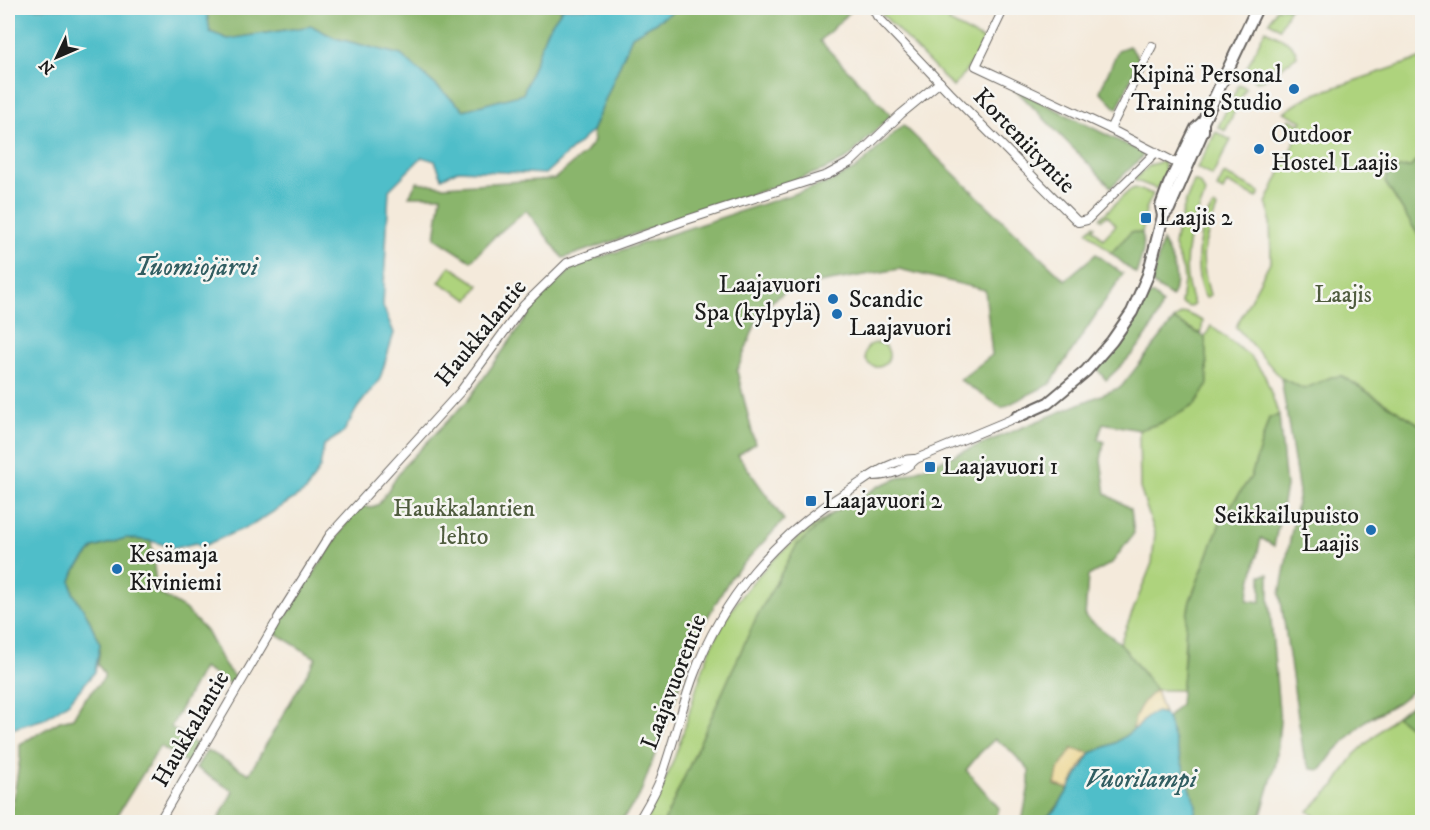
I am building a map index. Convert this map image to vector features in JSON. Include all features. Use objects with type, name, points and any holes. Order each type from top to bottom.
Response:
[{"type":"main road","name":"Laajavuorentie","points":[[1017,417],[1048,403],[1086,371],[1113,341],[1132,312],[1148,275],[1163,216],[1161,206],[1196,128],[1203,122],[1257,8]]},
{"type":"main road","name":"Laajavuorentie","points":[[1163,216],[1169,209],[1203,131],[1203,122]]},
{"type":"street","name":"Korteniityntie","points":[[873,8],[877,16],[940,82],[1078,222],[1087,220],[1156,152]]},
{"type":"street","points":[[1004,8],[976,66],[1179,164]]},
{"type":"street","points":[[1110,129],[1152,46]]},
{"type":"street","name":"Haukkalantie","points":[[159,822],[330,535],[460,392],[524,305],[567,263],[686,220],[827,175],[851,162],[901,114],[940,82]]},
{"type":"street","name":"Laajavuorentie","points":[[638,822],[661,777],[701,657],[730,601],[756,569],[803,522],[841,495],[874,476],[884,476],[902,469],[916,459],[1017,417]]},
{"type":"green space","points":[[206,8],[563,8],[547,30],[523,94],[464,110],[401,55],[335,38],[312,26],[228,39],[210,32]]},
{"type":"green space","points":[[679,8],[854,8],[820,41],[891,115],[848,158],[824,170],[563,258],[526,210],[492,239],[471,261],[435,238],[441,196],[409,196],[417,182],[443,186],[554,179],[584,154],[594,141],[592,131],[632,36]]},
{"type":"green space","points":[[881,8],[956,8],[949,22],[984,40],[972,63],[953,87],[882,14]]},
{"type":"green space","points":[[1277,8],[1290,8],[1280,28],[1269,22]]},
{"type":"green space","points":[[1265,30],[1289,43],[1297,56],[1263,80],[1257,81],[1244,74]]},
{"type":"green space","points":[[1129,46],[1140,59],[1117,109],[1100,91],[1118,50]]},
{"type":"green space","name":"Laajis","points":[[1422,58],[1422,148],[1411,167],[1399,168],[1385,182],[1422,241],[1422,426],[1342,376],[1304,389],[1281,378],[1236,327],[1271,260],[1270,214],[1266,203],[1299,132],[1286,126],[1289,119],[1300,124],[1302,121],[1284,112],[1309,96]]},
{"type":"green space","points":[[1239,84],[1246,88],[1225,131],[1218,127]]},
{"type":"green space","points":[[1015,89],[1144,153],[1111,187]]},
{"type":"green space","name":"Haukkalantien lehto","points":[[903,125],[1065,280],[1096,254],[1123,274],[1050,384],[1002,408],[960,380],[992,355],[985,290],[899,269],[796,287],[786,291],[761,310],[737,371],[755,444],[738,455],[784,520],[731,577],[691,646],[672,709],[639,797],[620,822],[217,822],[233,791],[196,768],[207,750],[249,774],[316,658],[275,633],[349,519],[362,506],[371,508],[379,504],[403,467],[468,400],[539,300],[576,265],[830,182],[857,168]]},
{"type":"green space","points":[[1216,132],[1231,140],[1212,176],[1197,168]]},
{"type":"green space","points":[[1422,148],[1422,241],[1385,182],[1388,173],[1399,168],[1411,167]]},
{"type":"green space","points":[[1163,161],[1166,173],[1157,189],[1134,180],[1150,165]]},
{"type":"green space","points":[[1224,174],[1260,192],[1257,198],[1227,183],[1223,191],[1217,188]]},
{"type":"green space","points":[[1194,181],[1201,184],[1205,193],[1191,231],[1187,252],[1188,284],[1194,305],[1189,307],[1181,303],[1183,271],[1174,246]]},
{"type":"green space","points":[[1135,188],[1153,194],[1146,209],[1142,233],[1131,232],[1111,253],[1087,231],[1094,225],[1093,229],[1103,239],[1116,225],[1107,215],[1102,220],[1100,218]]},
{"type":"green space","points":[[1214,206],[1217,208],[1205,242],[1203,260],[1210,295],[1206,298],[1199,278],[1198,250],[1208,213]]},
{"type":"green space","points":[[1131,232],[1142,233],[1143,238],[1142,254],[1136,274],[1111,253]]},
{"type":"green space","points":[[1162,241],[1172,261],[1175,275],[1176,283],[1172,297],[1152,284]]},
{"type":"green space","points":[[450,266],[479,285],[469,300],[439,282]]},
{"type":"green space","points":[[1153,294],[1162,304],[1158,316],[1132,355],[1106,380],[1097,369],[1127,331],[1146,297]]},
{"type":"green space","points":[[1186,313],[1203,321],[1201,334],[1174,320]]},
{"type":"green space","points":[[1174,320],[1205,337],[1208,384],[1195,405],[1164,422],[1139,430],[1103,423],[1098,439],[1104,442],[1101,460],[1106,494],[1131,509],[1134,533],[1112,563],[1088,576],[1085,617],[1120,643],[1156,690],[1140,707],[1133,730],[1115,743],[1091,753],[1072,749],[1055,785],[1069,789],[1051,814],[1032,822],[1022,822],[1029,785],[1029,770],[1010,750],[995,739],[966,770],[999,808],[995,822],[664,822],[756,618],[797,545],[833,513],[879,486],[1121,387]]},
{"type":"green space","points":[[1211,326],[1251,357],[1265,376],[1279,415],[1269,418],[1251,477],[1222,518],[1190,601],[1186,621],[1182,690],[1156,690],[1120,643],[1152,563],[1155,533],[1140,488],[1139,430],[1164,422],[1208,384],[1205,337]]},
{"type":"green space","points":[[877,343],[886,346],[889,355],[886,364],[877,367],[868,364],[865,355],[868,346]]},
{"type":"green space","points":[[1342,376],[1422,426],[1422,684],[1397,703],[1365,721],[1334,752],[1321,770],[1311,769],[1304,757],[1280,594],[1299,492],[1281,378],[1304,389],[1331,377]]},
{"type":"green space","points":[[1279,415],[1286,487],[1274,546],[1261,538],[1247,600],[1261,602],[1261,575],[1269,574],[1280,722],[1276,763],[1259,822],[1194,822],[1196,805],[1167,718],[1180,704],[1186,621],[1190,601],[1222,518],[1251,477],[1269,418]]},
{"type":"green space","points":[[833,513],[797,545],[756,618],[664,822],[645,822],[672,764],[703,667],[725,620],[751,584],[781,552]]},
{"type":"green space","points":[[126,538],[151,541],[157,592],[185,609],[206,631],[225,666],[237,680],[234,686],[203,668],[171,727],[199,746],[189,764],[160,746],[113,822],[8,822],[8,810],[12,808],[20,758],[20,744],[60,721],[73,718],[83,701],[104,678],[104,673],[98,665],[100,643],[87,615],[73,593],[71,581],[75,570],[94,548]]},
{"type":"green space","points":[[1422,698],[1422,737],[1396,716]]},
{"type":"green space","points":[[1396,716],[1422,737],[1422,822],[1322,822],[1308,811],[1335,785],[1354,755]]},
{"type":"sand","points":[[1156,690],[1164,714],[1151,715],[1133,730],[1140,707]]},
{"type":"sand","points":[[1072,749],[1091,753],[1080,767],[1069,789],[1055,785],[1058,770]]},
{"type":"water","name":"Tuomiojärvi","points":[[8,8],[206,8],[210,32],[228,39],[312,26],[335,38],[401,55],[464,110],[523,94],[547,30],[563,8],[679,8],[632,36],[592,131],[545,174],[458,170],[442,178],[435,161],[422,157],[389,190],[383,306],[394,333],[380,379],[358,407],[343,433],[324,445],[320,468],[306,491],[254,524],[201,547],[196,543],[175,548],[151,541],[126,538],[94,548],[75,570],[71,581],[73,593],[87,615],[100,644],[95,672],[69,702],[44,719],[8,730]]},
{"type":"water","name":"Vuorilampi","points":[[1157,712],[1164,714],[1167,718],[1196,805],[1194,822],[1040,822],[1056,810],[1091,753],[1115,743],[1139,726],[1149,715]]},
{"type":"place","name":"Kipinä Personal Training Studio","points":[[1294,89]]},
{"type":"place","name":"Outdoor Hostel Laajis","points":[[1259,149]]},
{"type":"place","name":"Laajis 2","points":[[1146,218]]},
{"type":"place","name":"Laajavuori Spa (kylpylä)","points":[[833,299]]},
{"type":"place","name":"Scandic Laajavuori","points":[[837,314]]},
{"type":"place","name":"Laajavuori 1","points":[[930,467]]},
{"type":"place","name":"Laajavuori 2","points":[[811,501]]},
{"type":"place","name":"Seikkailupuisto Laajis","points":[[1371,530]]},
{"type":"place","name":"Kesämaja Kiviniemi","points":[[117,569]]}]
